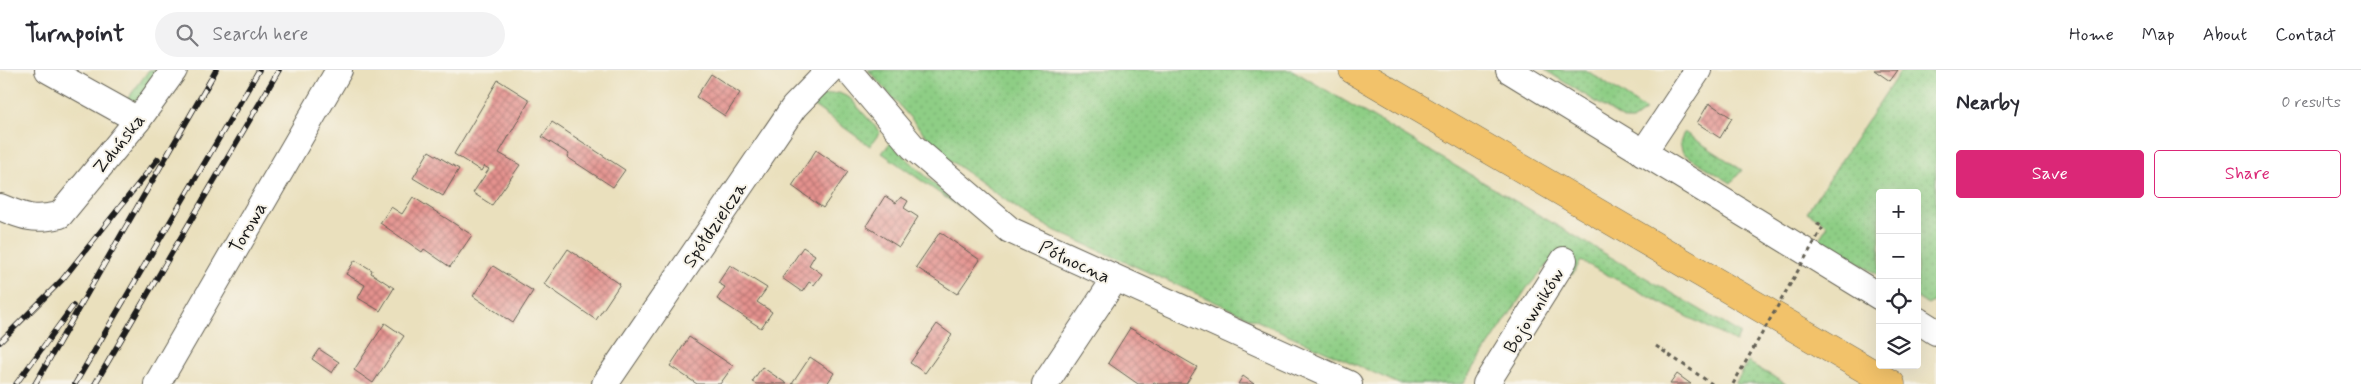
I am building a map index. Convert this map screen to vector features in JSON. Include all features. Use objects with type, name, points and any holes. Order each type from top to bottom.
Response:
[{"type":"main road","points":[[1353,70],[1891,384]]},
{"type":"street","points":[[48,70],[138,120]]},
{"type":"street","name":"Zduńska","points":[[0,206],[25,218],[41,220],[60,215],[138,120],[174,70]]},
{"type":"street","name":"Torowa","points":[[157,384],[339,70]]},
{"type":"street","name":"Spółdzielcza","points":[[605,384],[794,107],[830,70]]},
{"type":"street","name":"Północna","points":[[848,70],[913,147],[1010,230],[1349,384]]},
{"type":"street","points":[[1509,70],[1876,295]]},
{"type":"street","points":[[1643,152],[1698,70]]},
{"type":"street","name":"Bojowników","points":[[1486,384],[1564,260]]},
{"type":"street","points":[[1046,384],[1115,279]]},
{"type":"street","points":[[1921,323],[1936,332]]},
{"type":"path","points":[[1732,384],[1823,227],[1814,222]]},
{"type":"path","points":[[1656,346],[1712,384]]},
{"type":"green space","points":[[149,70],[161,70],[137,101],[126,101]]},
{"type":"green space","points":[[868,70],[1292,70],[1740,333],[1736,342],[1581,261],[1572,275],[1548,264],[1527,288],[1463,384],[1399,384],[1056,231],[1025,214],[944,156]]},
{"type":"green space","points":[[1545,70],[1586,70],[1646,110],[1632,120],[1625,120]]},
{"type":"green space","points":[[1901,70],[1936,70],[1936,300],[1928,305],[1921,301],[1921,189],[1876,189],[1876,274],[1819,239],[1828,225],[1807,212]]},
{"type":"green space","points":[[839,93],[850,98],[880,132],[870,146],[811,104],[824,95]]},
{"type":"green space","points":[[1684,132],[1742,170],[1731,183],[1683,153],[1680,143]]},
{"type":"green space","points":[[890,143],[959,207],[882,153]]},
{"type":"green space","points":[[1748,362],[1786,384],[1735,384]]},
{"type":"building","points":[[1874,70],[1898,70],[1890,81]]},
{"type":"building","points":[[711,74],[740,93],[725,116],[696,97]]},
{"type":"building","points":[[498,80],[530,100],[499,153],[520,165],[492,205],[473,193],[489,169],[484,166],[481,171],[454,154]]},
{"type":"building","points":[[1709,103],[1732,118],[1720,138],[1697,123]]},
{"type":"building","points":[[552,122],[625,170],[613,187],[567,157],[569,154],[542,137]]},
{"type":"building","points":[[816,150],[848,172],[823,208],[792,186]]},
{"type":"building","points":[[429,151],[459,169],[443,196],[413,178]]},
{"type":"building","points":[[885,196],[896,203],[901,197],[908,201],[904,208],[918,217],[899,247],[866,226]]},
{"type":"building","points":[[413,197],[472,235],[450,267],[424,249],[422,252],[380,223],[391,207],[402,214]]},
{"type":"building","points":[[940,232],[980,260],[957,294],[916,267]]},
{"type":"building","points":[[803,247],[815,255],[809,265],[822,274],[814,285],[809,282],[802,292],[782,278]]},
{"type":"building","points":[[568,249],[620,284],[596,320],[544,284]]},
{"type":"building","points":[[355,260],[372,270],[371,273],[394,288],[380,311],[358,298],[365,285],[346,274]]},
{"type":"building","points":[[730,265],[767,288],[757,302],[772,312],[761,328],[717,299],[725,287],[718,283]]},
{"type":"building","points":[[493,266],[533,291],[513,323],[473,296]]},
{"type":"building","points":[[385,323],[404,336],[373,383],[354,370]]},
{"type":"building","points":[[937,324],[952,335],[925,373],[910,363]]},
{"type":"building","points":[[1130,328],[1197,367],[1186,384],[1158,384],[1154,382],[1152,384],[1138,384],[1108,363]]},
{"type":"building","points":[[689,337],[733,366],[720,384],[697,384],[670,366]]},
{"type":"building","points":[[319,349],[339,362],[332,373],[312,359]]},
{"type":"building","points":[[810,357],[834,373],[827,384],[792,384]]},
{"type":"building","points":[[762,367],[787,384],[756,384],[752,382]]},
{"type":"building","points":[[1677,374],[1691,384],[1670,384]]},
{"type":"building","points":[[1243,376],[1254,384],[1238,384]]},
{"type":"railway","points":[[207,86],[216,70]]},
{"type":"railway","points":[[75,384],[259,70]]},
{"type":"railway","points":[[95,384],[279,70]]},
{"type":"railway","points":[[35,384],[210,81]]},
{"type":"railway","points":[[0,342],[62,280],[158,159]]},
{"type":"railway","points":[[16,384],[73,306]]}]
